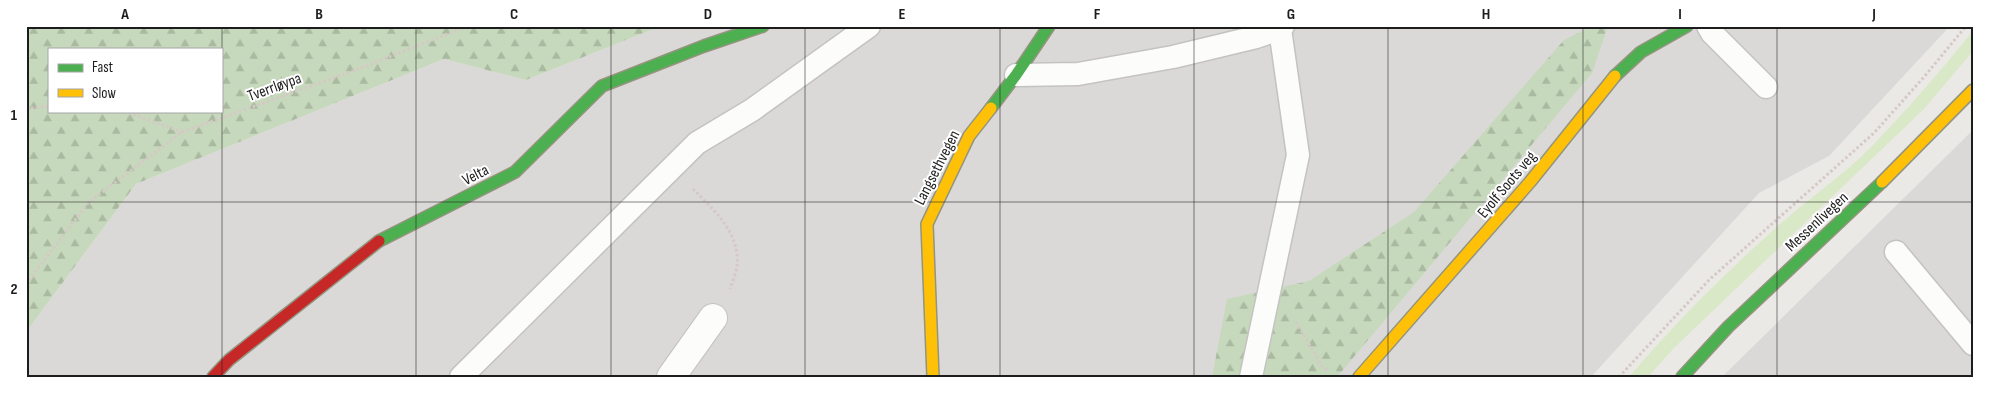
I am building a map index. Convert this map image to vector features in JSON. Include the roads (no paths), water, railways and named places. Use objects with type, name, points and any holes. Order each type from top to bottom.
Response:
[{"type":"street","name":"Velta","points":[[213,377],[229,360],[380,241],[515,172],[602,86],[704,46],[763,26]]},
{"type":"street","name":"Langsethvegen","points":[[933,377],[927,224],[969,136],[1016,75],[1049,26]]},
{"type":"street","name":"Eyolf Soots veg","points":[[1359,377],[1530,182],[1617,74],[1641,52],[1687,26]]},
{"type":"street","name":"Messenlivegen","points":[[1682,377],[1728,327],[1906,159],[1973,90]]},
{"type":"street","points":[[671,377],[713,318]]},
{"type":"lane","points":[[461,377],[697,143],[752,110],[869,26]]},
{"type":"lane","points":[[1708,26],[1712,33],[1766,87]]},
{"type":"lane","points":[[1016,75],[1078,74],[1164,59],[1256,37],[1281,28],[1298,155],[1251,377]]},
{"type":"lane","points":[[1896,252],[1973,344]]}]
